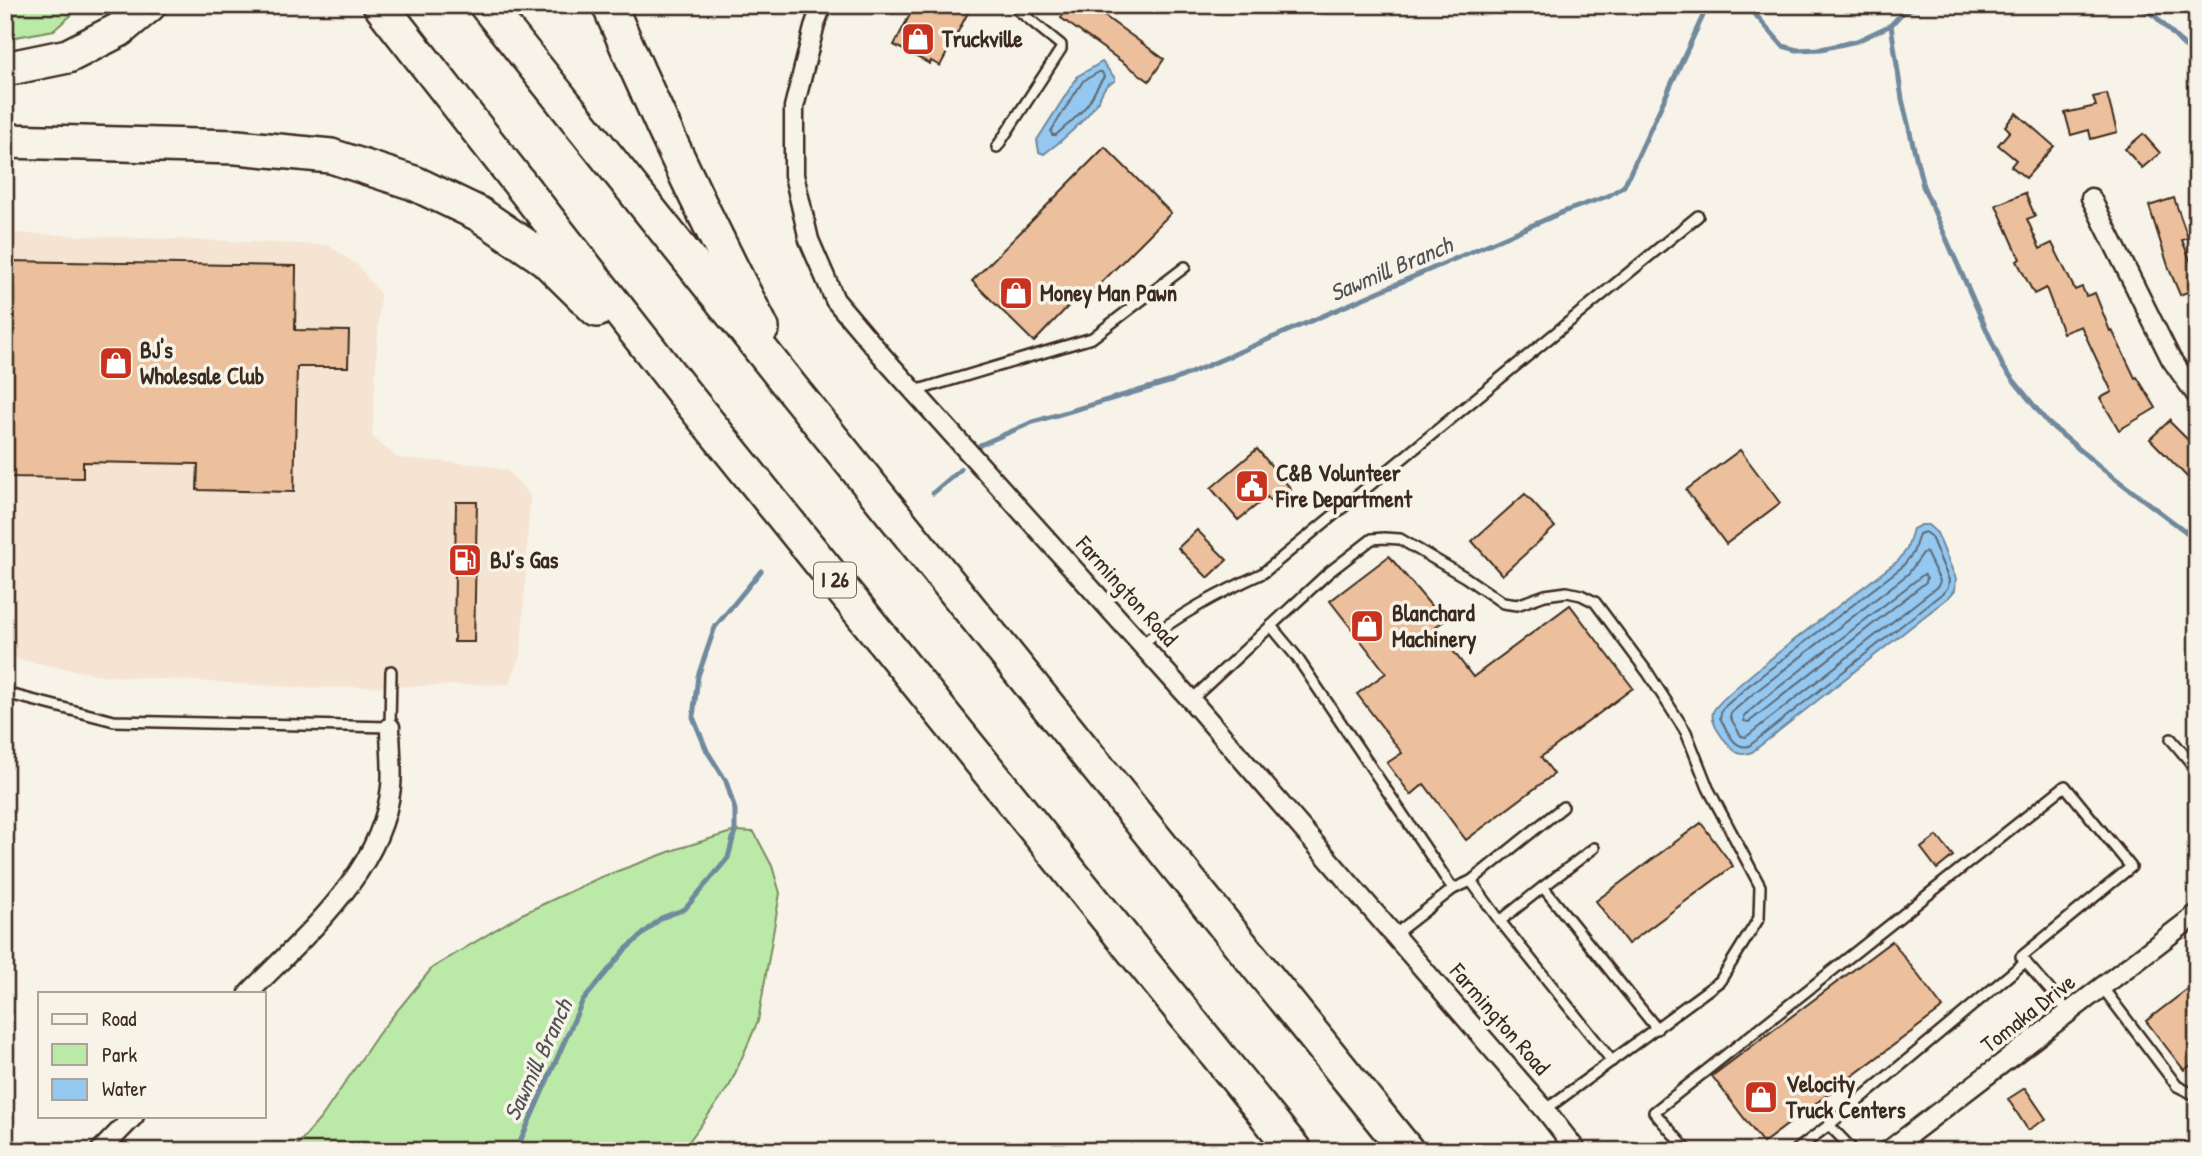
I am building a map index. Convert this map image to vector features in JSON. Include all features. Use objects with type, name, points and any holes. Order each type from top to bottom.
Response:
[{"type":"highway","points":[[5,69],[68,56],[119,30],[149,5]]},
{"type":"highway","name":"I 26","points":[[380,5],[683,391],[1295,1151]]},
{"type":"highway","points":[[486,5],[1407,1151]]},
{"type":"highway","points":[[609,5],[713,235],[797,395]]},
{"type":"highway","points":[[5,141],[237,146],[331,156],[414,183],[479,214],[545,260],[683,391]]},
{"type":"street","name":"Farmington Road","points":[[822,5],[794,107],[794,175],[809,240],[835,300],[1191,700],[1545,1110],[1577,1151]]},
{"type":"street","points":[[2091,198],[2171,359],[2197,396]]},
{"type":"street","points":[[251,992],[343,894],[370,855],[383,821],[391,787],[390,727]]},
{"type":"street","name":"Tomaka Drive","points":[[1888,1151],[2197,914]]},
{"type":"street","points":[[100,1151],[132,1118]]},
{"type":"lane","points":[[997,146],[1061,49],[1061,45],[1018,10],[1018,5]]},
{"type":"lane","points":[[1142,644],[1191,608],[1263,573],[1698,216]]},
{"type":"lane","points":[[915,391],[1092,338],[1185,267]]},
{"type":"lane","points":[[1191,700],[1328,573],[1372,540],[1400,539],[1503,603],[1517,605],[1545,595],[1567,592],[1595,602],[1648,673],[1686,732],[1709,788],[1760,887],[1759,918],[1720,981],[1545,1110]]},
{"type":"lane","points":[[1271,626],[1296,656],[1453,889]]},
{"type":"lane","points":[[5,692],[114,721],[390,727],[391,671]]},
{"type":"lane","points":[[2171,739],[2197,770]]},
{"type":"lane","points":[[1688,1151],[1654,1112],[2065,786],[2131,867],[2021,957],[2069,1012]]},
{"type":"lane","points":[[1394,935],[1453,889],[1471,881],[1563,807]]},
{"type":"lane","points":[[1500,921],[1594,848]]},
{"type":"lane","points":[[1471,881],[1612,1061]]},
{"type":"lane","points":[[1544,887],[1657,1029]]},
{"type":"lane","points":[[1796,1151],[2025,962]]},
{"type":"lane","points":[[2102,987],[2177,1086],[2197,1096]]},
{"type":"lane","points":[[1829,1125],[1854,1151]]},
{"type":"shaded area","points":[[5,233],[328,245],[358,266],[380,294],[372,437],[397,458],[485,465],[508,471],[530,495],[521,653],[509,684],[310,688],[100,675],[5,657]]},
{"type":"green space","points":[[5,5],[83,5],[54,30],[5,39]]},
{"type":"green space","points":[[735,831],[754,832],[772,866],[780,893],[758,1021],[730,1085],[682,1151],[292,1151],[321,1118],[379,1033],[432,968],[520,915],[599,878]]},
{"type":"water","points":[[1102,62],[1115,81],[1106,87],[1093,108],[1073,130],[1044,154],[1039,152],[1037,140],[1078,76]]},
{"type":"water","points":[[1928,525],[1937,533],[1956,579],[1955,590],[1752,752],[1742,754],[1734,750],[1720,734],[1713,720],[1713,712],[1721,702],[1798,637],[1898,561],[1907,549],[1913,529]]},
{"type":"building","points":[[915,5],[972,5],[940,66],[931,61],[930,64],[894,45]]},
{"type":"building","points":[[1070,5],[1089,5],[1164,59],[1149,81],[1061,18]]},
{"type":"building","points":[[2107,94],[2117,132],[2091,139],[2089,130],[2071,135],[2065,113],[2096,106],[2093,97]]},
{"type":"building","points":[[2016,113],[2054,146],[2026,178],[2011,166],[2016,160],[1998,145],[2010,131],[2005,126]]},
{"type":"building","points":[[2143,134],[2160,153],[2142,168],[2125,149]]},
{"type":"building","points":[[1105,147],[1171,213],[1083,301],[1078,296],[1034,342],[972,281]]},
{"type":"building","points":[[2025,193],[2035,216],[2027,219],[2040,249],[2052,243],[2075,290],[2082,287],[2086,296],[2095,293],[2110,331],[2112,330],[2135,378],[2137,377],[2156,408],[2119,430],[2100,398],[2112,392],[2081,326],[2063,333],[2046,288],[2034,294],[2017,261],[2020,259],[1996,205]]},
{"type":"building","points":[[2174,198],[2188,238],[2182,240],[2197,277],[2197,288],[2180,295],[2149,206]]},
{"type":"building","points":[[8,261],[296,266],[295,330],[349,331],[348,367],[297,367],[294,492],[197,490],[198,464],[83,462],[83,478],[5,477]]},
{"type":"building","points":[[2170,420],[2197,449],[2197,487],[2150,439]]},
{"type":"building","points":[[1257,449],[1291,489],[1273,504],[1267,497],[1238,520],[1211,488]]},
{"type":"building","points":[[1740,450],[1780,503],[1726,544],[1686,490]]},
{"type":"building","points":[[1525,494],[1555,527],[1502,575],[1472,541]]},
{"type":"building","points":[[456,502],[477,502],[474,642],[454,642]]},
{"type":"building","points":[[1197,530],[1227,560],[1208,578],[1178,548]]},
{"type":"building","points":[[1389,556],[1444,621],[1435,627],[1473,677],[1570,605],[1633,688],[1541,757],[1554,774],[1466,840],[1424,784],[1411,795],[1387,763],[1402,753],[1357,694],[1386,673],[1330,601]]},
{"type":"building","points":[[1701,823],[1733,866],[1628,944],[1596,901]]},
{"type":"building","points":[[1937,836],[1953,856],[1937,869],[1921,848]]},
{"type":"building","points":[[1892,941],[1943,1008],[1763,1143],[1712,1076]]},
{"type":"building","points":[[2197,982],[2197,1061],[2184,1070],[2146,1021]]},
{"type":"building","points":[[2025,1088],[2046,1119],[2028,1130],[2008,1099]]},
{"type":"waterway","name":"Sawmill Branch","points":[[980,445],[1033,422],[1172,381],[1563,212],[1608,196],[1624,186],[1708,5]]},
{"type":"waterway","points":[[1747,5],[1783,46],[1797,50],[1821,49],[1857,41],[1891,25],[1903,12],[1922,5]]},
{"type":"waterway","points":[[2136,5],[2155,16],[2197,59]]},
{"type":"waterway","points":[[1891,25],[1902,99],[1923,186],[2003,367],[2048,423],[2104,470],[2197,540]]},
{"type":"waterway","name":"Sawmill Branch","points":[[933,493],[961,469]]},
{"type":"waterway","name":"Sawmill Branch","points":[[516,1151],[582,1002],[625,950],[661,918],[685,909],[728,858],[735,831],[735,810],[726,781],[707,751],[693,717],[698,676],[715,627],[761,571]]},
{"type":"place","name":"Truckville","points":[[918,39]]},
{"type":"place","name":"Money Man Pawn","points":[[1016,293]]},
{"type":"place","name":"BJ's Wholesale Club","points":[[116,363]]},
{"type":"place","name":"C&B Volunteer Fire Department","points":[[1252,486]]},
{"type":"place","name":"BJ’s Gas","points":[[465,560]]},
{"type":"place","name":"Blanchard Machinery","points":[[1367,626]]},
{"type":"place","name":"Velocity Truck Centers","points":[[1761,1097]]}]
